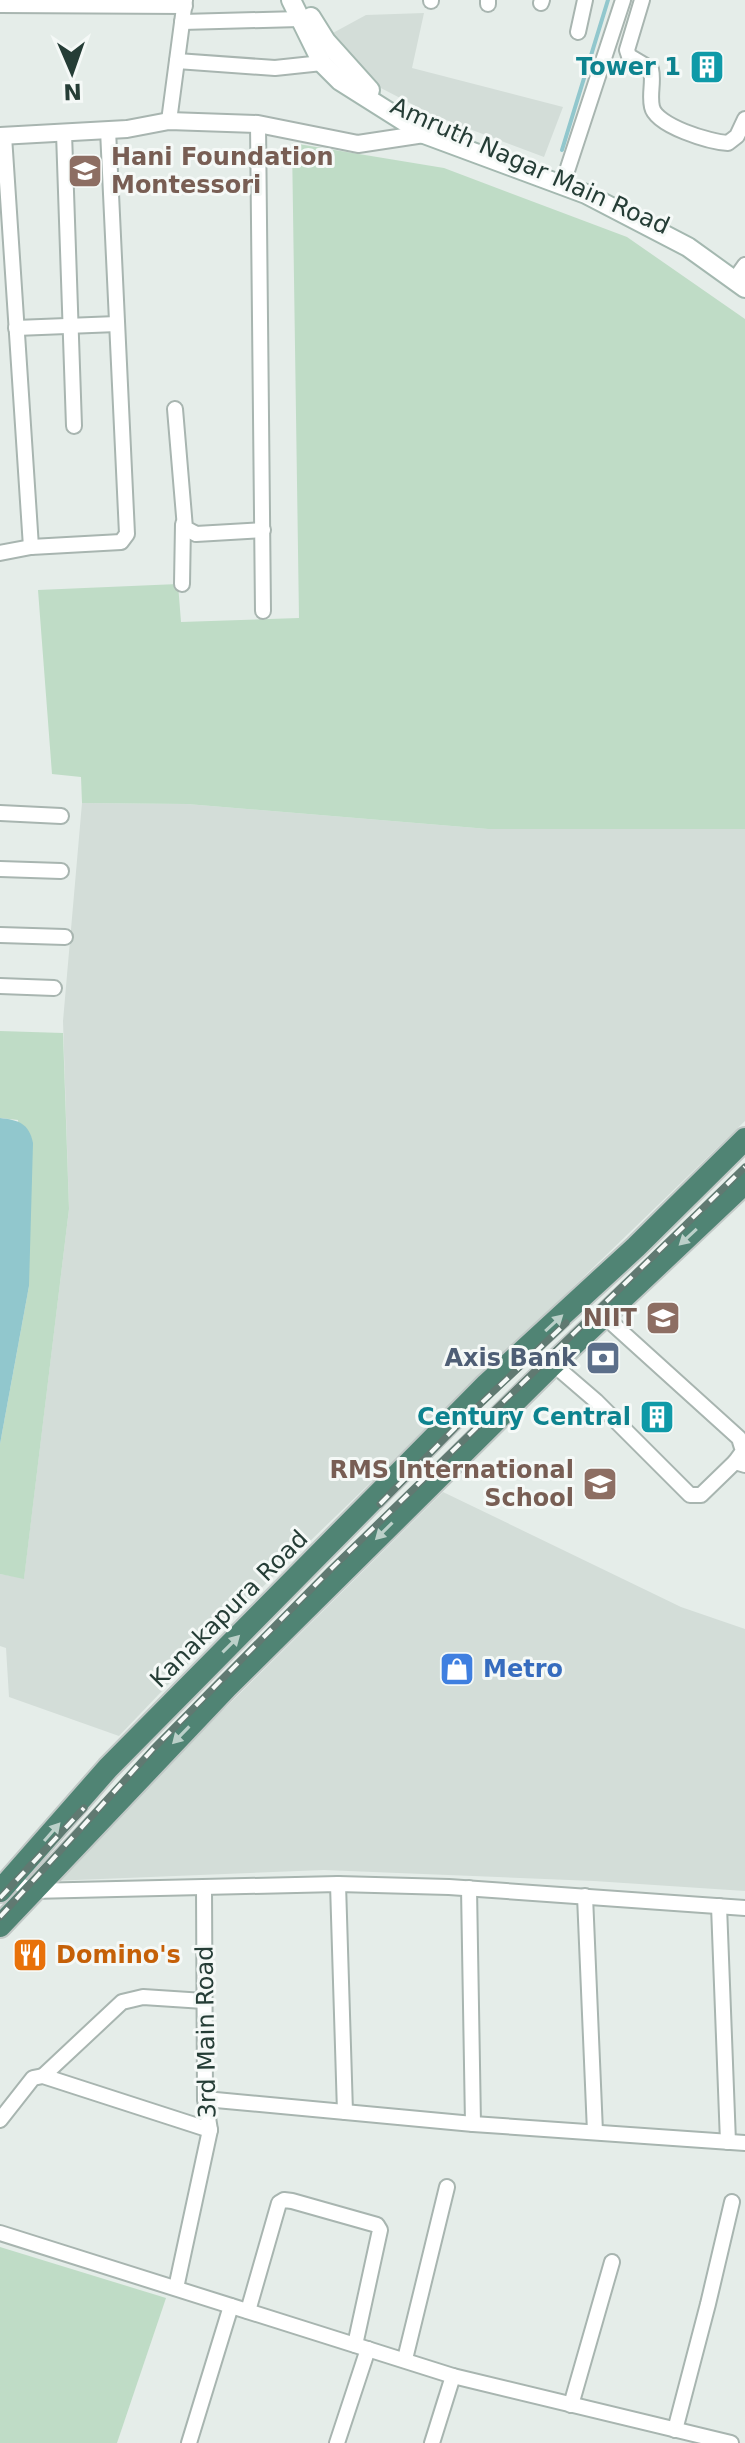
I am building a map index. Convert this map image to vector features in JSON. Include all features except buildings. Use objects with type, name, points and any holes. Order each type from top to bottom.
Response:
[{"type":"highway","name":"Kanakapura Road","points":[[5,1885],[108,1768],[487,1384],[636,1247],[745,1139]]},
{"type":"highway","points":[[0,1926],[227,1687],[603,1315],[745,1183]]},
{"type":"main road","name":"Amruth Nagar Main Road","points":[[291,0],[322,63],[340,81],[428,130],[586,194],[744,276]]},
{"type":"main road","name":"Amruth Nagar Main Road","points":[[303,0],[326,41],[371,91],[428,130],[469,137],[565,177],[699,243],[744,276]]},
{"type":"street","points":[[578,32],[585,0]]},
{"type":"street","points":[[565,177],[623,0]]},
{"type":"street","points":[[642,0],[627,50],[629,56],[651,69],[654,80],[652,109],[659,119],[713,142],[728,143],[737,136],[745,119]]},
{"type":"street","points":[[0,5],[185,3],[169,121]]},
{"type":"street","points":[[182,22],[300,19]]},
{"type":"street","points":[[177,61],[275,68],[322,63]]},
{"type":"street","points":[[31,547],[2,136],[108,130],[169,121],[258,124],[358,144],[428,130]]},
{"type":"street","points":[[258,124],[263,611]]},
{"type":"street","points":[[0,553],[31,547],[121,542],[125,539],[108,130]]},
{"type":"street","points":[[64,133],[74,426]]},
{"type":"street","points":[[16,328],[117,324]]},
{"type":"street","points":[[175,409],[183,523],[182,584]]},
{"type":"street","points":[[183,523],[187,531],[196,534],[263,530]]},
{"type":"street","points":[[0,813],[61,816]]},
{"type":"street","points":[[0,869],[61,871]]},
{"type":"street","points":[[0,935],[65,937]]},
{"type":"street","points":[[0,986],[54,988]]},
{"type":"street","points":[[553,1364],[596,1401],[690,1495],[701,1495],[740,1463],[743,1451],[739,1438],[603,1315]]},
{"type":"street","points":[[5,1885],[31,1891],[338,1884],[469,1888],[745,1908]]},
{"type":"street","points":[[338,1884],[345,2112]]},
{"type":"street","name":"3rd Main Road","points":[[43,2076],[210,2130],[205,2099],[204,1888]]},
{"type":"street","points":[[469,1888],[473,2124]]},
{"type":"street","points":[[585,1896],[595,2132]]},
{"type":"street","points":[[719,1906],[728,2142]]},
{"type":"street","points":[[0,2120],[33,2078],[43,2076],[122,2002],[143,1997],[204,2001]]},
{"type":"street","points":[[205,2099],[473,2124],[745,2143]]},
{"type":"street","points":[[176,2288],[210,2130]]},
{"type":"street","points":[[405,2359],[447,2187]]},
{"type":"street","points":[[248,2311],[279,2203],[284,2200],[377,2225],[380,2230],[361,2347],[337,2443]]},
{"type":"street","points":[[675,2430],[732,2202]]},
{"type":"street","points":[[0,2233],[453,2376],[728,2443]]},
{"type":"street","points":[[571,2405],[612,2262]]},
{"type":"street","points":[[189,2443],[231,2306]]},
{"type":"street","points":[[432,2443],[453,2376]]},
{"type":"shaded area","points":[[424,13],[412,68],[563,107],[544,157],[435,116],[375,85],[331,34],[366,15]]},
{"type":"shaded area","points":[[82,803],[187,804],[488,829],[745,829],[745,1121],[248,1601],[119,1736],[9,1697],[6,1648],[0,1646],[0,1574],[24,1578],[69,1209],[63,1021]]},
{"type":"shaded area","points":[[443,1492],[681,1607],[745,1629],[745,1891],[594,1881],[324,1870],[51,1881]]},
{"type":"green space","points":[[292,143],[444,168],[627,237],[745,319],[745,829],[488,829],[187,804],[82,803],[81,777],[52,774],[38,590],[178,584],[181,622],[299,618]]},
{"type":"green space","points":[[0,1031],[63,1033],[69,1209],[24,1579],[0,1574],[0,1444],[29,1286],[18,1120],[0,1118]]},
{"type":"green space","points":[[0,2247],[166,2298],[117,2443],[0,2443]]},
{"type":"water","points":[[0,1118],[22,1124],[29,1131],[33,1143],[29,1286],[0,1444]]},
{"type":"waterway","points":[[562,150],[608,0]]},
{"type":"railway","points":[[0,1917],[153,1749],[330,1570],[745,1167]]},
{"type":"railway","points":[[380,1504],[566,1323]]},
{"type":"railway","points":[[0,1898],[84,1808]]},
{"type":"place","name":"Tower 1","points":[[707,67]]},
{"type":"place","name":"Hani Foundation Montessori","points":[[85,171]]},
{"type":"place","name":"NIIT","points":[[663,1318]]},
{"type":"place","name":"Axis Bank","points":[[603,1358]]},
{"type":"place","name":"Century Central","points":[[657,1417]]},
{"type":"place","name":"RMS International School","points":[[600,1484]]},
{"type":"place","name":"Metro","points":[[457,1669]]},
{"type":"place","name":"Domino's","points":[[30,1955]]}]
